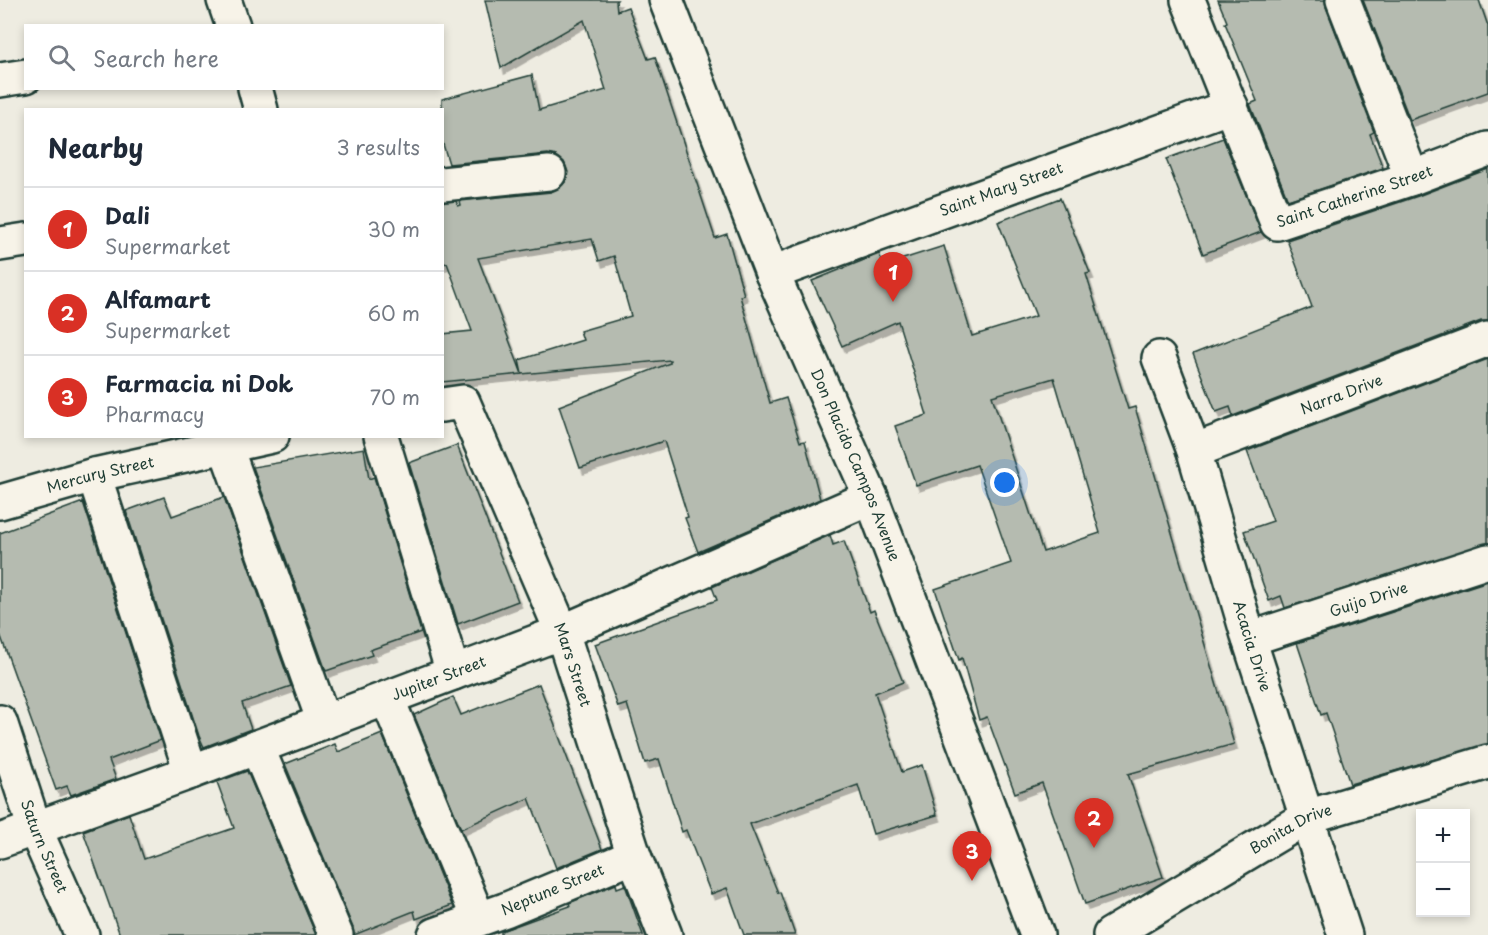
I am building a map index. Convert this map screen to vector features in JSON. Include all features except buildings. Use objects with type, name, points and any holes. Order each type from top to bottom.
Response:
[{"type":"street","points":[[224,0],[232,24]]},
{"type":"street","name":"Don Placido Campos Avenue","points":[[666,0],[772,273],[871,497],[1037,935]]},
{"type":"street","name":"Saint Catherine Street","points":[[1188,0],[1277,223],[1412,178],[1488,149]]},
{"type":"street","points":[[1343,0],[1412,178]]},
{"type":"street","points":[[0,80],[24,76]]},
{"type":"street","points":[[256,90],[260,108]]},
{"type":"street","name":"Saint Mary Street","points":[[772,273],[1231,106]]},
{"type":"street","points":[[444,184],[549,174]]},
{"type":"street","points":[[0,244],[24,240]]},
{"type":"street","name":"Narra Drive","points":[[1194,451],[1488,339]]},
{"type":"street","name":"Acacia Drive","points":[[1159,358],[1194,451],[1249,639],[1345,935]]},
{"type":"street","name":"Mars Street","points":[[453,403],[562,632],[634,856],[665,935]]},
{"type":"street","name":"Mercury Street","points":[[0,502],[94,474],[263,438]]},
{"type":"street","points":[[382,438],[453,673]]},
{"type":"street","points":[[225,446],[324,722]]},
{"type":"street","points":[[94,474],[191,772]]},
{"type":"street","name":"Jupiter Street","points":[[0,841],[191,772],[562,632],[871,497]]},
{"type":"street","name":"Guijo Drive","points":[[1249,639],[1488,561]]},
{"type":"street","points":[[387,698],[498,921]]},
{"type":"street","name":"Saturn Street","points":[[0,722],[35,829],[82,935]]},
{"type":"street","points":[[257,747],[336,935]]},
{"type":"street","name":"Bonita Drive","points":[[1110,935],[1307,817],[1488,762]]},
{"type":"street","name":"Neptune Street","points":[[435,935],[498,921],[634,856]]},
{"type":"place","name":"Dali","points":[[893,302]]},
{"type":"place","name":"Alfamart","points":[[1094,848]]},
{"type":"place","name":"Farmacia ni Dok","points":[[972,881]]}]
